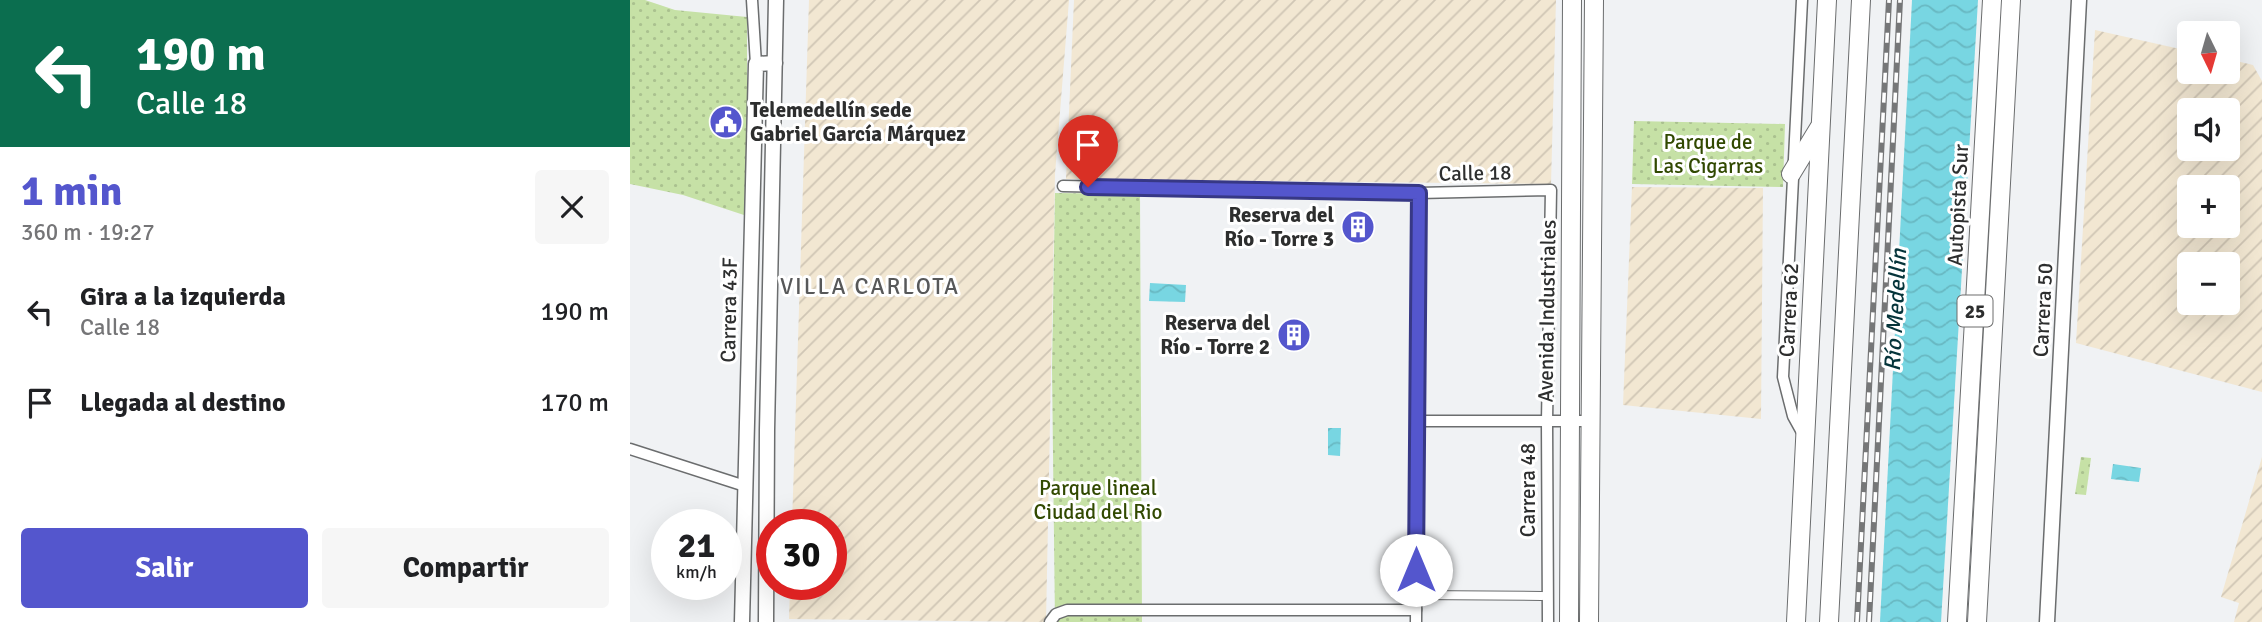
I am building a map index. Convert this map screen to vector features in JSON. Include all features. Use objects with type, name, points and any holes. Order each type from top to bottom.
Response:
[{"type":"main road","name":"Avenida Industriales","points":[[1569,622],[1572,0]]},
{"type":"main road","points":[[1590,622],[1594,0]]},
{"type":"main road","name":"Carrera 62","points":[[1796,622],[1827,0]]},
{"type":"main road","points":[[1829,622],[1861,0]]},
{"type":"main road","name":"Autopista Sur","points":[[1957,622],[1992,0]]},
{"type":"main road","name":"Autopista Sur","points":[[1976,622],[2011,0]]},
{"type":"main road","points":[[1791,174],[1821,125]]},
{"type":"main road","points":[[1561,622],[1569,599]]},
{"type":"street","name":"Carrera 43F","points":[[742,622],[756,64],[752,0]]},
{"type":"street","name":"Carrera 43F","points":[[766,622],[776,0]]},
{"type":"street","points":[[1801,0],[1783,377],[1793,416],[1805,438]]},
{"type":"street","name":"Carrera 50","points":[[2047,622],[2080,0]]},
{"type":"street","points":[[756,64],[775,63]]},
{"type":"street","name":"Calle 18","points":[[1063,186],[1419,193],[1551,190]]},
{"type":"street","name":"Carrera 48","points":[[1548,622],[1546,421],[1551,190]]},
{"type":"street","points":[[1053,618],[1075,610],[1416,616],[1419,193]]},
{"type":"street","points":[[1416,421],[1591,421]]},
{"type":"street","points":[[630,449],[745,486]]},
{"type":"street","points":[[1416,595],[1542,596]]},
{"type":"shaded area","points":[[809,0],[1069,0],[1055,174],[1046,622],[789,619],[790,600],[847,600],[847,509],[793,509]]},
{"type":"shaded area","points":[[1074,0],[1556,0],[1551,184],[1066,179]]},
{"type":"shaded area","points":[[2095,30],[2177,48],[2177,84],[2240,84],[2240,62],[2253,65],[2262,81],[2262,392],[2076,343]]},
{"type":"shaded area","points":[[1632,187],[1763,188],[1761,419],[1623,405]]},
{"type":"shaded area","points":[[2262,457],[2262,622],[2234,622],[2239,603],[2221,597]]},
{"type":"green space","points":[[630,0],[645,0],[675,10],[747,17],[747,216],[683,195],[630,184]]},
{"type":"green space","name":"Parque de Las Cigarras","points":[[1634,121],[1785,124],[1783,187],[1632,184]]},
{"type":"green space","name":"Parque lineal Ciudad del Rio","points":[[1055,193],[1140,194],[1142,622],[1055,622],[1052,368]]},
{"type":"green space","points":[[2081,457],[2091,458],[2086,495],[2075,494]]},
{"type":"water","points":[[1912,0],[1978,0],[1941,622],[1880,622]]},
{"type":"water","points":[[1150,283],[1186,285],[1185,302],[1149,301]]},
{"type":"water","points":[[1328,428],[1341,428],[1340,456],[1328,455]]},
{"type":"water","points":[[2113,464],[2141,468],[2139,482],[2111,479]]},
{"type":"railway","points":[[1857,622],[1889,0]]},
{"type":"railway","points":[[1869,622],[1900,0]]},
{"type":"place","name":"Telemedellín sede Gabriel García Márquez","points":[[726,122]]},
{"type":"place","name":"Reserva del Río - Torre 3","points":[[1358,227]]},
{"type":"place","name":"Reserva del Río - Torre 2","points":[[1294,335]]},
{"type":"district","name":"VILLA CARLOTA","points":[[870,286]]},
{"type":"route","points":[[1088,187],[1419,193],[1416,570]]},
{"type":"water label","name":"Río Medellín","points":[[1895,310]]}]
